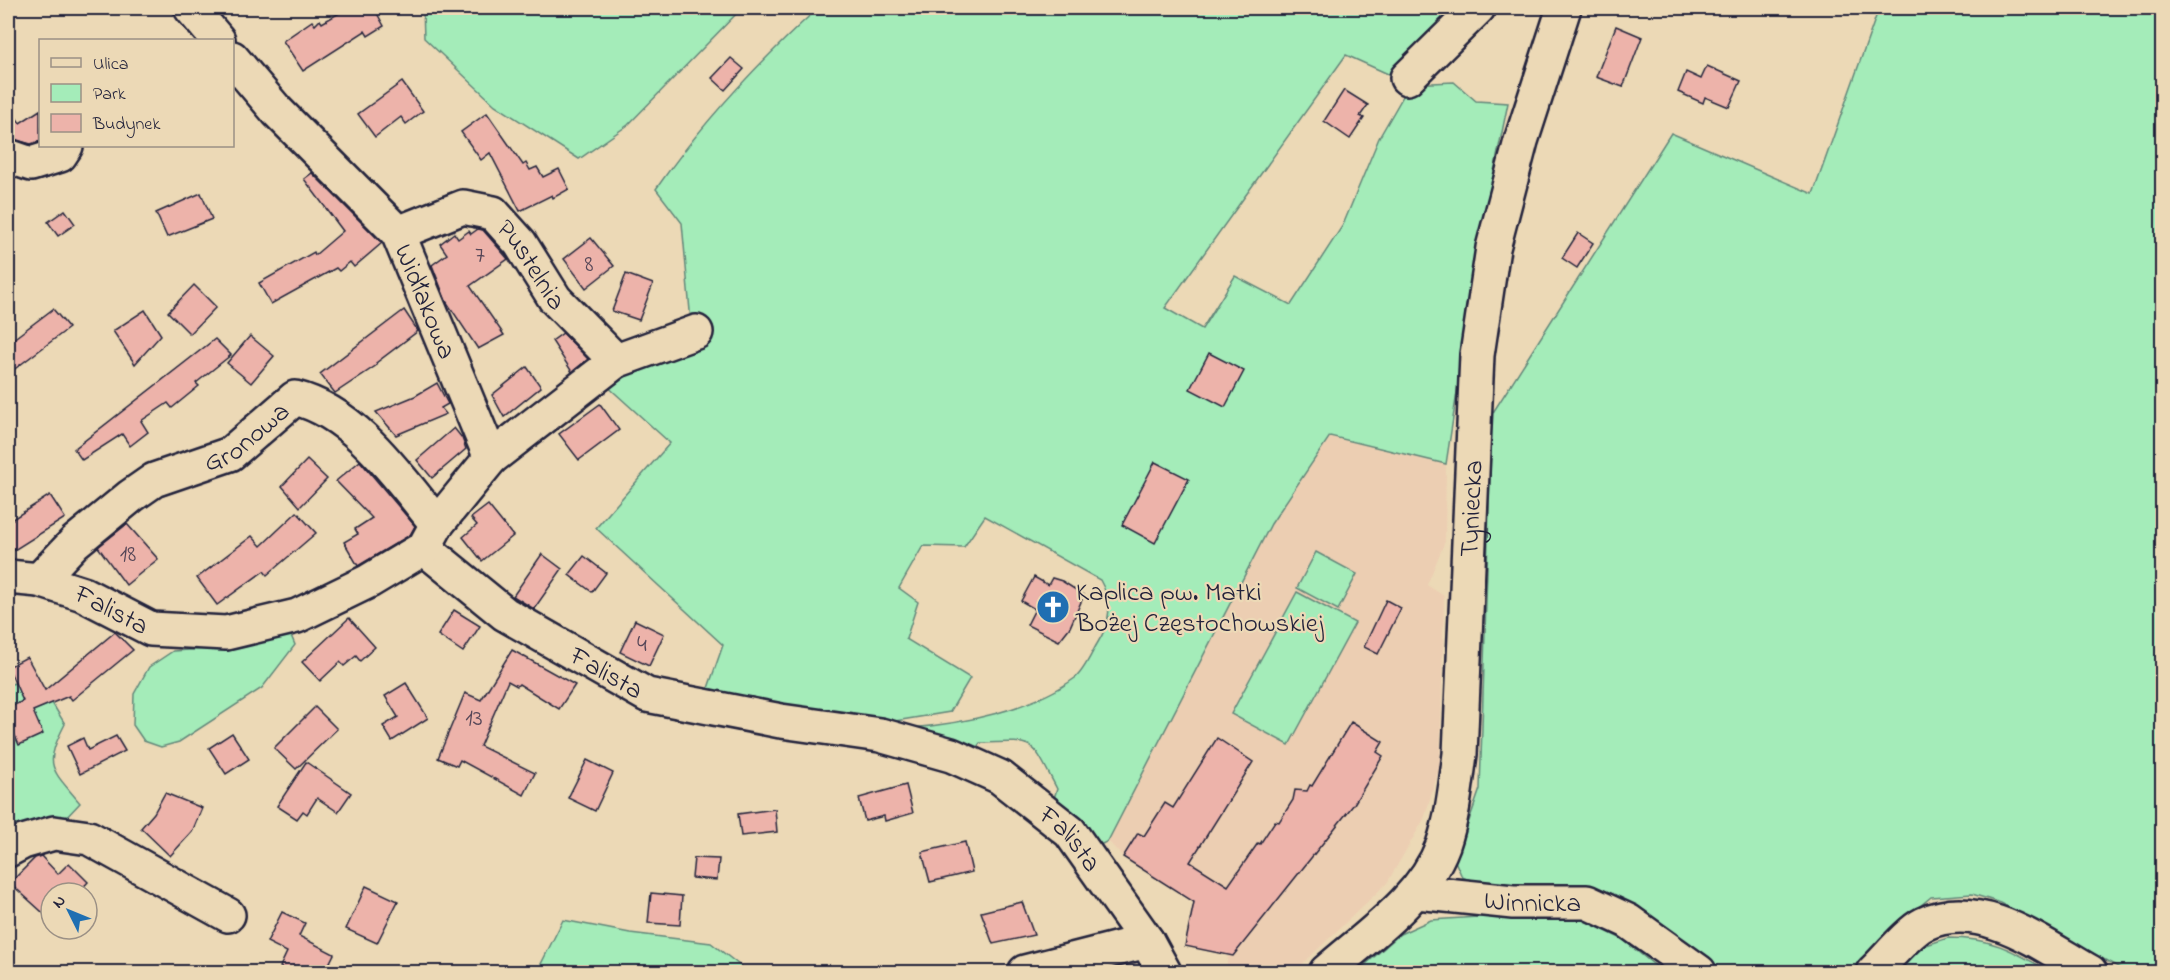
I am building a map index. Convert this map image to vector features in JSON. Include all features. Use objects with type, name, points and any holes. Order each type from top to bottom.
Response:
[{"type":"street","points":[[190,8],[217,39]]},
{"type":"street","points":[[1407,78],[1478,8]]},
{"type":"street","name":"Tyniecka","points":[[1326,972],[1417,892],[1442,846],[1460,754],[1477,355],[1493,248],[1521,141],[1564,8]]},
{"type":"street","name":"Widłakowa","points":[[234,60],[277,111],[398,233],[491,458]]},
{"type":"street","points":[[8,156],[31,164],[60,155],[65,147]]},
{"type":"street","name":"Pustelnia","points":[[398,233],[463,207],[494,213],[520,243],[555,299],[616,361]]},
{"type":"street","points":[[430,536],[491,458],[616,361],[696,332]]},
{"type":"street","name":"Gronowa","points":[[23,579],[75,542],[130,496],[170,473],[230,454],[295,398],[314,403],[372,445],[430,536]]},
{"type":"street","name":"Falista","points":[[23,579],[83,594],[151,629],[226,633],[297,616],[369,581],[430,536],[505,614],[648,695],[781,721],[880,735],[951,755],[1000,777],[1070,832],[1147,941],[1164,972]]},
{"type":"street","points":[[8,850],[23,842],[54,833],[89,838],[228,915]]},
{"type":"street","name":"Winnicka","points":[[1417,892],[1513,902],[1587,902],[1628,921],[1699,972]]},
{"type":"street","points":[[1873,972],[1922,925],[1967,914],[2007,926],[2090,972]]},
{"type":"street","points":[[1025,972],[1147,941]]},
{"type":"shaded area","points":[[1330,436],[1446,464],[1445,541],[1427,585],[1444,596],[1440,766],[1424,819],[1387,883],[1294,972],[1226,972],[1228,955],[1185,946],[1188,930],[1196,932],[1206,910],[1123,857],[1108,841],[1271,524]]},
{"type":"green space","points":[[423,8],[742,8],[628,125],[579,159],[495,105],[424,38]]},
{"type":"green space","points":[[818,8],[1472,8],[1397,78],[1346,55],[1165,308],[1202,329],[1235,276],[1291,305],[1343,225],[1379,138],[1410,84],[1454,82],[1476,101],[1508,103],[1481,235],[1446,464],[1330,436],[1271,524],[1108,841],[1100,845],[1053,801],[1057,789],[1042,760],[1030,746],[1013,742],[980,743],[973,753],[910,728],[996,714],[1038,699],[1075,678],[1102,636],[1108,620],[1107,597],[1100,580],[985,516],[964,547],[923,546],[899,588],[918,602],[906,639],[970,678],[950,712],[877,724],[706,694],[723,645],[596,528],[670,443],[605,384],[693,344],[682,223],[656,189],[692,140],[732,94]]},
{"type":"green space","points":[[1879,8],[2162,8],[2162,972],[2127,972],[2001,903],[1972,894],[1931,897],[1896,926],[1852,972],[1715,972],[1649,919],[1487,887],[1462,877],[1455,861],[1480,789],[1492,414],[1671,133],[1813,194]]},
{"type":"green space","points":[[1316,552],[1357,574],[1338,610],[1297,588]]},
{"type":"green space","points":[[1297,592],[1355,623],[1289,745],[1231,714]]},
{"type":"green space","points":[[290,633],[295,645],[262,688],[179,742],[161,747],[144,741],[133,725],[134,694],[149,667],[173,651],[237,647]]},
{"type":"green space","points":[[35,675],[65,724],[54,750],[53,767],[62,782],[80,803],[63,821],[28,823],[8,832],[8,678],[12,684]]},
{"type":"green space","points":[[1509,915],[1583,920],[1622,939],[1663,972],[1357,972],[1400,934],[1431,920]]},
{"type":"green space","points":[[563,920],[630,933],[711,943],[748,972],[537,972]]},
{"type":"green space","points":[[1948,938],[1978,940],[2002,947],[2050,972],[1891,972],[1911,950]]},
{"type":"building","points":[[348,8],[374,8],[384,26],[368,36],[365,31],[303,71],[283,41],[312,21],[315,25],[320,20],[322,23]]},
{"type":"building","points":[[1616,26],[1642,37],[1623,87],[1596,77]]},
{"type":"building","points":[[731,58],[744,69],[725,90],[712,78]]},
{"type":"building","points":[[1707,66],[1741,81],[1729,107],[1705,97],[1703,103],[1678,92],[1686,72],[1701,79]]},
{"type":"building","points":[[402,82],[423,111],[406,124],[401,117],[375,137],[358,114]]},
{"type":"building","points":[[1344,90],[1368,105],[1360,116],[1364,118],[1350,139],[1324,121]]},
{"type":"building","points":[[8,106],[20,123],[39,111],[39,141],[31,144],[8,138]]},
{"type":"building","points":[[487,113],[523,165],[526,163],[530,170],[537,167],[543,177],[559,169],[569,189],[520,211],[490,153],[481,160],[461,132]]},
{"type":"building","points":[[312,173],[382,243],[354,267],[350,262],[339,271],[336,268],[271,304],[259,283],[314,252],[315,255],[343,231],[304,179]]},
{"type":"building","points":[[201,193],[212,219],[167,237],[156,213]]},
{"type":"building","points":[[65,210],[75,224],[58,236],[48,222]]},
{"type":"building","points":[[478,229],[483,230],[508,259],[470,286],[504,335],[478,349],[446,301],[432,265],[447,254],[440,244],[454,233],[458,239],[469,231],[471,234]]},
{"type":"building","points":[[1578,233],[1593,243],[1577,268],[1562,258]]},
{"type":"building","points":[[591,238],[614,266],[586,288],[564,259]]},
{"type":"building","points":[[626,274],[653,284],[639,320],[612,311]]},
{"type":"building","points":[[194,285],[216,307],[190,334],[168,312]]},
{"type":"building","points":[[53,309],[69,328],[8,374],[8,343]]},
{"type":"building","points":[[145,310],[161,335],[135,364],[113,331]]},
{"type":"building","points":[[404,310],[418,331],[376,363],[377,365],[335,393],[320,374]]},
{"type":"building","points":[[563,333],[588,359],[572,372],[552,341]]},
{"type":"building","points":[[250,336],[274,356],[251,383],[227,363]]},
{"type":"building","points":[[215,339],[231,355],[196,383],[199,386],[172,408],[168,403],[141,421],[148,432],[130,446],[122,434],[82,460],[74,449]]},
{"type":"building","points":[[1209,353],[1244,371],[1225,407],[1190,389]]},
{"type":"building","points":[[527,367],[541,387],[504,417],[492,395]]},
{"type":"building","points":[[437,383],[448,404],[441,408],[446,414],[396,435],[376,412],[415,396]]},
{"type":"building","points":[[600,404],[619,430],[579,460],[559,434]]},
{"type":"building","points":[[454,428],[462,438],[466,449],[432,478],[417,460]]},
{"type":"building","points":[[307,460],[327,479],[300,507],[282,486]]},
{"type":"building","points":[[360,461],[415,526],[410,535],[358,566],[344,542],[358,534],[355,529],[372,518],[336,481]]},
{"type":"building","points":[[1155,462],[1189,479],[1155,543],[1122,525]]},
{"type":"building","points":[[50,495],[65,518],[8,554],[8,522]]},
{"type":"building","points":[[488,505],[513,536],[482,561],[463,537],[477,525],[471,518]]},
{"type":"building","points":[[297,512],[316,533],[267,575],[264,571],[217,605],[197,578],[252,536],[261,546]]},
{"type":"building","points":[[127,524],[158,559],[126,585],[98,547]]},
{"type":"building","points":[[542,554],[562,569],[534,609],[513,596]]},
{"type":"building","points":[[584,556],[606,573],[592,592],[569,575]]},
{"type":"building","name":"Kaplica pw. Matki Bożej Częstochowskiej","points":[[1034,577],[1048,585],[1052,578],[1062,581],[1084,595],[1070,627],[1059,641],[1027,625],[1035,609],[1021,601]]},
{"type":"building","points":[[1386,600],[1401,608],[1378,654],[1364,647]]},
{"type":"building","points":[[454,610],[480,626],[463,652],[438,635]]},
{"type":"building","points":[[349,618],[375,647],[360,661],[356,656],[344,666],[340,662],[320,681],[302,662]]},
{"type":"building","points":[[635,620],[664,634],[649,666],[620,652]]},
{"type":"building","points":[[115,632],[133,650],[72,700],[69,696],[33,711],[43,734],[19,745],[8,720],[8,708],[23,701],[8,667],[27,657],[45,690]]},
{"type":"building","points":[[512,650],[575,685],[559,709],[519,684],[517,686],[508,681],[480,746],[535,773],[524,795],[460,760],[457,766],[438,758],[465,693],[481,700]]},
{"type":"building","points":[[406,683],[428,718],[392,741],[383,726],[398,717],[385,696]]},
{"type":"building","points":[[315,707],[337,729],[296,769],[274,748]]},
{"type":"building","points":[[1351,722],[1383,742],[1377,752],[1383,756],[1354,804],[1233,956],[1185,946],[1194,902],[1123,857],[1138,833],[1144,836],[1165,803],[1173,808],[1217,738],[1253,762],[1190,862],[1228,886],[1275,821],[1279,822],[1293,800],[1295,790],[1307,791],[1310,785],[1312,786]]},
{"type":"building","points":[[232,733],[249,759],[226,774],[209,748]]},
{"type":"building","points":[[116,736],[125,751],[80,774],[67,746],[83,738],[88,750]]},
{"type":"building","points":[[587,760],[613,773],[595,811],[568,798]]},
{"type":"building","points":[[306,762],[351,793],[338,812],[317,798],[307,814],[303,811],[297,819],[277,806]]},
{"type":"building","points":[[906,785],[913,813],[885,821],[884,816],[865,821],[859,798]]},
{"type":"building","points":[[165,793],[202,808],[192,832],[170,856],[141,828],[154,813]]},
{"type":"building","points":[[775,809],[777,832],[741,836],[738,814]]},
{"type":"building","points":[[965,842],[972,872],[930,882],[922,852]]},
{"type":"building","points":[[41,856],[58,874],[69,863],[87,881],[39,881],[39,909],[10,883],[35,858]]},
{"type":"building","points":[[694,858],[719,859],[717,880],[692,878]]},
{"type":"building","points":[[366,886],[398,901],[377,943],[346,929]]},
{"type":"building","points":[[651,893],[682,896],[680,925],[648,923]]},
{"type":"building","points":[[1022,902],[1034,935],[993,944],[981,912]]},
{"type":"building","points":[[282,912],[305,923],[299,936],[334,954],[325,972],[291,972],[280,967],[287,952],[267,942]]},
{"type":"place","name":"Kaplica pw. Matki Bożej Częstochowskiej","points":[[1053,607]]}]
